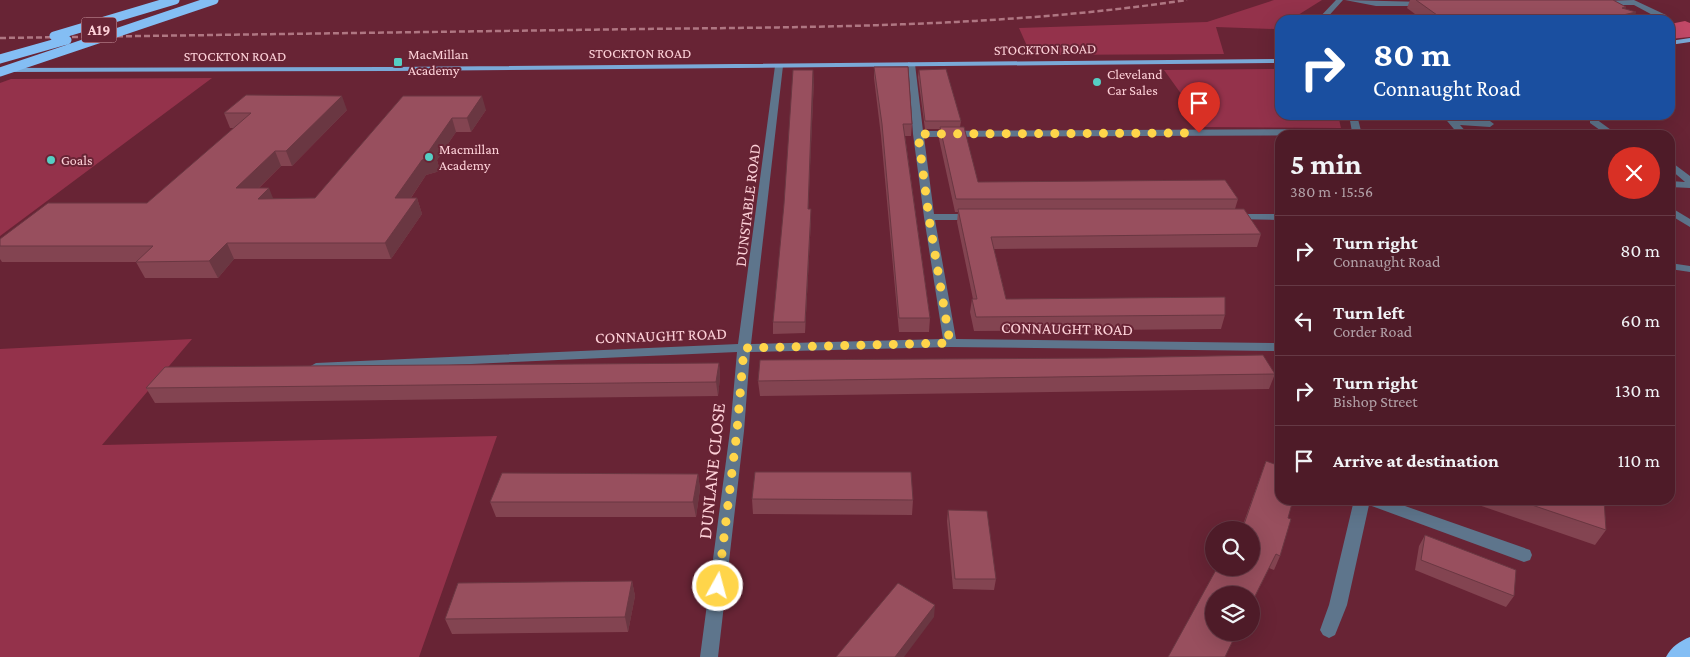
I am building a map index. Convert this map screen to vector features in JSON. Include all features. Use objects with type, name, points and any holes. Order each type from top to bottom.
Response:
[{"type":"highway","name":"A19","points":[[0,50],[175,0]]},
{"type":"highway","name":"A19","points":[[0,59],[198,0]]},
{"type":"highway","points":[[0,71],[214,0]]},
{"type":"highway","points":[[1677,657],[1690,648]]},
{"type":"main road","points":[[1675,42],[1690,40]]},
{"type":"main road","name":"STOCKTON ROAD","points":[[0,71],[1275,61]]},
{"type":"street","points":[[1326,15],[1340,0]]},
{"type":"street","points":[[1348,0],[1376,4],[1433,4]]},
{"type":"street","points":[[1596,3],[1632,2],[1659,15]]},
{"type":"street","points":[[911,64],[929,218],[950,343]]},
{"type":"street","name":"DUNSTABLE ROAD","points":[[744,348],[779,66]]},
{"type":"street","points":[[1452,120],[1460,130]]},
{"type":"street","points":[[1593,121],[1606,130]]},
{"type":"street","points":[[1454,122],[1490,124]]},
{"type":"street","points":[[918,134],[1275,132]]},
{"type":"street","points":[[1675,168],[1690,181]]},
{"type":"street","points":[[1675,184],[1690,185]]},
{"type":"street","points":[[1675,214],[1690,224]]},
{"type":"street","points":[[929,218],[987,217]]},
{"type":"street","points":[[1222,217],[1275,217]]},
{"type":"street","points":[[1675,266],[1690,268]]},
{"type":"street","name":"CONNAUGHT ROAD","points":[[302,367],[744,348],[950,343],[1275,347]]},
{"type":"street","name":"DUNLANE CLOSE","points":[[709,657],[737,431],[744,348]]},
{"type":"street","points":[[1329,630],[1338,605],[1361,505]]},
{"type":"street","points":[[1385,505],[1524,555]]},
{"type":"shaded area","points":[[1274,0],[1322,0],[1298,15],[1275,15],[1275,29],[1216,27],[1224,54],[1031,55],[1019,28],[1207,22]]},
{"type":"shaded area","points":[[1685,21],[1690,23],[1690,37],[1675,38],[1675,23]]},
{"type":"shaded area","points":[[1275,69],[1275,120],[1339,120],[1341,128],[1205,127],[1164,70]]},
{"type":"shaded area","name":"Goals","points":[[212,78],[0,236],[0,83],[11,79]]},
{"type":"shaded area","points":[[192,339],[102,445],[497,436],[419,657],[0,657],[0,349]]},
{"type":"building","points":[[1416,0],[1613,0],[1626,7],[1622,8],[1636,12],[1623,15],[1437,15]]},
{"type":"building","points":[[874,67],[908,67],[912,124],[903,124],[930,318],[899,318],[882,124]]},
{"type":"building","points":[[946,69],[961,121],[925,121],[919,70]]},
{"type":"building","points":[[793,70],[813,70],[808,209],[811,209],[805,322],[773,322],[784,204]]},
{"type":"building","points":[[246,95],[342,96],[286,151],[275,151],[236,188],[269,188],[258,199],[315,198],[403,96],[482,96],[467,118],[452,118],[429,151],[435,156],[422,160],[395,198],[417,198],[385,243],[227,243],[209,261],[136,262],[153,246],[0,246],[0,239],[48,203],[147,203],[251,113],[224,113]]},
{"type":"building","points":[[940,127],[964,127],[978,182],[1225,180],[1238,199],[956,199]]},
{"type":"building","points":[[958,209],[1244,209],[1261,234],[991,237],[1006,299],[1225,297],[1225,315],[976,317],[972,299],[977,299]]},
{"type":"building","points":[[1263,355],[1275,374],[758,381],[760,360]]},
{"type":"building","points":[[719,363],[716,382],[146,388],[165,367]]},
{"type":"building","points":[[1266,461],[1275,464],[1275,505],[1292,505],[1288,518],[1291,519],[1280,556],[1276,554],[1260,586],[1207,586],[1213,576],[1260,576],[1260,521],[1245,521]]},
{"type":"building","points":[[755,472],[911,472],[913,500],[752,499]]},
{"type":"building","points":[[502,473],[698,474],[693,502],[490,502]]},
{"type":"building","points":[[1532,505],[1604,505],[1606,530]]},
{"type":"building","points":[[948,510],[987,511],[996,579],[955,579]]},
{"type":"building","points":[[1425,535],[1516,570],[1514,596],[1421,560]]},
{"type":"building","points":[[632,581],[625,617],[445,619],[458,583]]},
{"type":"building","points":[[898,583],[935,605],[895,657],[836,657]]},
{"type":"building","points":[[1205,590],[1205,641],[1233,641],[1225,657],[1168,657]]},
{"type":"railway","points":[[0,38],[913,24],[1050,16],[1187,0]]},
{"type":"place","name":"MacMillan Academy","points":[[398,62]]},
{"type":"place","name":"Cleveland Car Sales","points":[[1097,82]]},
{"type":"place","name":"Macmillan Academy","points":[[429,157]]},
{"type":"place","name":"Goals","points":[[51,160]]},
{"type":"route","points":[[718,586],[737,431],[744,348],[950,343],[929,218],[918,134],[1199,133]]}]
